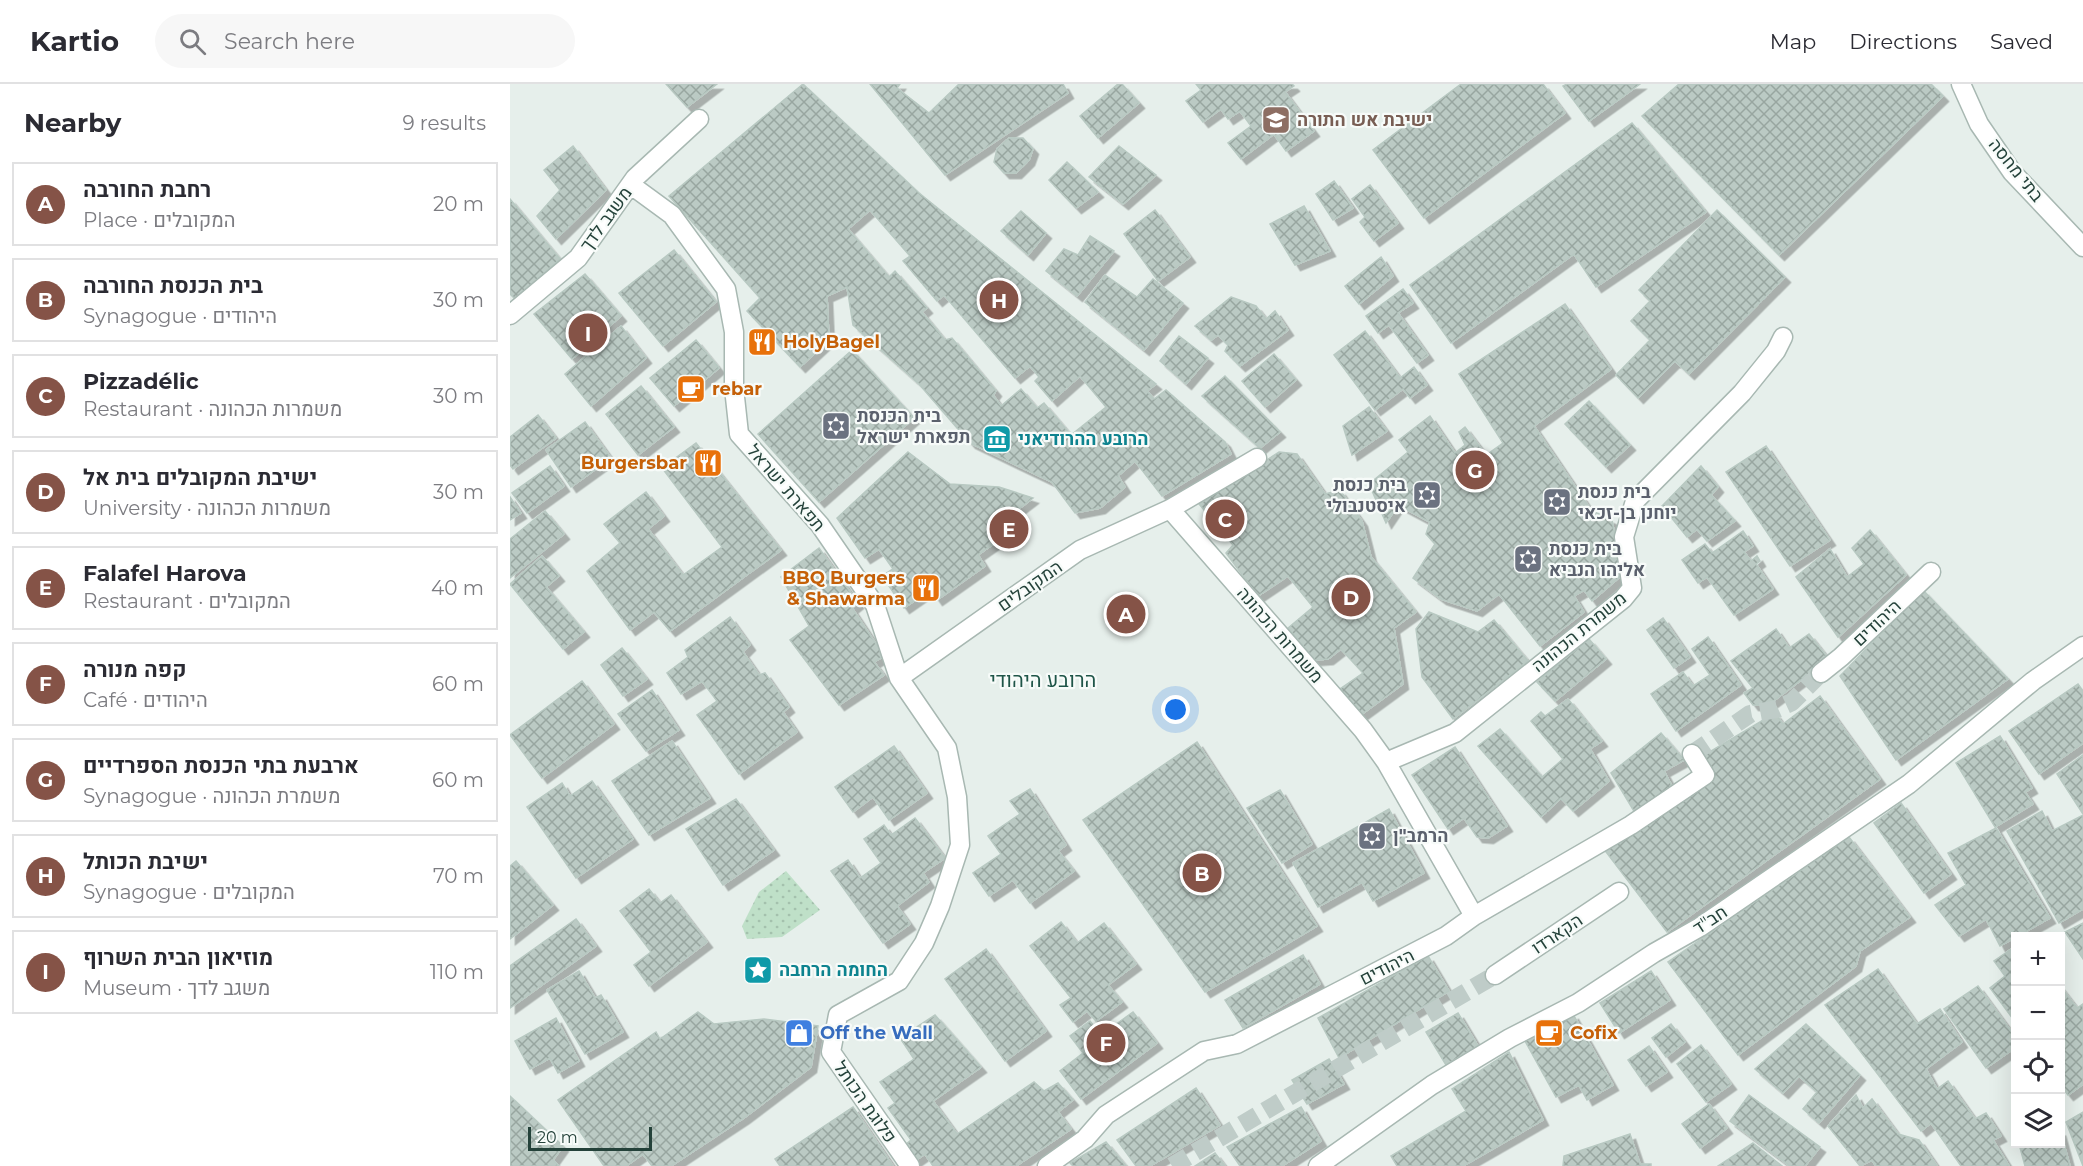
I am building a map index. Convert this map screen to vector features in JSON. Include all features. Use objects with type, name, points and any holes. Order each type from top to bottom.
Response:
[{"type":"street","name":"בתי מחסה","points":[[1961,84],[1979,124],[2012,171],[2083,247]]},
{"type":"street","name":"משגב לדך","points":[[510,315],[578,258],[635,178],[699,119]]},
{"type":"street","name":"תפארת ישראל","points":[[631,185],[672,215],[726,288],[734,332],[734,388],[740,434],[820,525],[875,605],[899,678],[947,748],[957,797]]},
{"type":"street","name":"משמרת הכהונה","points":[[1386,762],[1455,734],[1623,599],[1632,588],[1624,537],[1635,501],[1742,393],[1776,351],[1783,337]]},
{"type":"street","name":"המקובלים","points":[[899,678],[1080,550],[1170,509],[1257,458]]},
{"type":"street","name":"משמרות הכהונה","points":[[1170,509],[1363,730],[1386,762],[1474,916]]},
{"type":"street","name":"היהודים","points":[[1821,673],[1931,572]]},
{"type":"street","name":"חב\"ד","points":[[1318,1166],[1432,1085],[1510,1038],[1578,1003],[1654,953],[1700,927],[1909,784],[2033,681],[2083,646]]},
{"type":"street","name":"היהודים","points":[[1047,1166],[1085,1139],[1106,1115],[1204,1052],[1237,1044],[1446,936],[1474,916],[1631,825],[1705,776],[1692,754]]},
{"type":"street","name":"פלוגת הכותל","points":[[910,1166],[831,1052],[838,1015],[899,981],[924,943],[940,906],[960,845],[957,797]]},
{"type":"street","name":"הקארדו","points":[[1495,975],[1619,892]]},
{"type":"green space","points":[[786,871],[820,910],[782,937],[747,939],[742,926],[759,892]]},
{"type":"building","points":[[666,84],[717,84],[687,107]]},
{"type":"building","points":[[803,84],[919,193],[1156,384],[1147,391],[1154,399],[1166,390],[1225,442],[1231,454],[1162,496],[1135,461],[1118,476],[1125,487],[1100,508],[1075,513],[1052,482],[970,443],[919,384],[853,325],[847,287],[827,296],[829,340],[800,367],[747,311],[760,298],[669,196]],"holes":[[[870,210],[910,256],[903,261],[937,301],[944,295],[1015,378],[1030,366],[1039,377],[1035,381],[1052,401],[1080,376],[1106,407],[1071,435],[1044,403],[1037,408],[1021,389],[1001,406],[993,395],[996,391],[952,338],[945,340],[922,312],[927,308],[895,271],[889,277],[848,229]]]},
{"type":"building","points":[[870,84],[900,84],[897,88],[929,113],[959,84],[1063,84],[1068,93],[945,175]]},
{"type":"building","points":[[1118,84],[1122,84],[1139,103],[1098,138],[1080,116]]},
{"type":"building","name":"ישיבת אש התורה","points":[[1196,84],[1292,84],[1294,86],[1285,92],[1314,131],[1286,151],[1274,134],[1241,159],[1228,143],[1251,126],[1240,111],[1228,119],[1221,109],[1203,122],[1186,101],[1201,90]]},
{"type":"building","points":[[1461,84],[1543,84],[1565,113],[1424,218],[1373,150]]},
{"type":"building","points":[[1567,84],[1640,84],[1589,121],[1563,86]]},
{"type":"building","points":[[1679,84],[1931,84],[1943,96],[1779,255],[1642,116]]},
{"type":"building","points":[[1632,123],[1706,212],[1596,287],[1574,254],[1451,343],[1410,285]]},
{"type":"building","points":[[1009,138],[1023,138],[1033,149],[1029,160],[1016,173],[1004,173],[994,162],[997,149]]},
{"type":"building","points":[[573,146],[606,190],[556,239],[537,216],[560,190],[544,170]]},
{"type":"building","points":[[1119,146],[1156,175],[1123,204],[1089,177]]},
{"type":"building","points":[[1067,162],[1098,192],[1076,208],[1049,180]]},
{"type":"building","points":[[1334,181],[1353,208],[1333,220],[1316,194]]},
{"type":"building","points":[[1370,185],[1398,223],[1374,241],[1360,222],[1365,217],[1352,199]]},
{"type":"building","points":[[510,199],[560,259],[515,299],[510,294]]},
{"type":"building","points":[[1304,206],[1330,251],[1295,265],[1270,224]]},
{"type":"building","points":[[1155,210],[1190,257],[1158,281],[1124,234]]},
{"type":"building","points":[[1717,210],[1785,277],[1689,374],[1675,361],[1638,398],[1616,375],[1650,340],[1631,321],[1650,301],[1639,290]]},
{"type":"building","points":[[1021,211],[1046,233],[1028,255],[1001,231]]},
{"type":"building","points":[[1090,236],[1114,251],[1077,296],[1046,271],[1064,249],[1078,255]]},
{"type":"building","points":[[674,250],[716,302],[663,346],[619,293]]},
{"type":"building","points":[[1381,257],[1393,276],[1359,304],[1345,286]]},
{"type":"building","points":[[585,274],[621,316],[572,359],[534,314]]},
{"type":"building","points":[[1105,275],[1137,297],[1153,279],[1183,303],[1144,350],[1085,302]]},
{"type":"building","points":[[1403,289],[1413,303],[1398,313],[1428,355],[1417,363],[1389,325],[1378,333],[1366,316]]},
{"type":"building","points":[[1231,297],[1256,306],[1266,319],[1275,311],[1288,330],[1240,366],[1225,351],[1228,345],[1218,335],[1211,340],[1195,326]]},
{"type":"building","points":[[1565,304],[1611,369],[1534,426],[1591,510],[1612,520],[1622,575],[1592,601],[1584,590],[1574,596],[1584,612],[1540,646],[1499,594],[1477,611],[1441,599],[1413,578],[1435,544],[1426,534],[1430,522],[1398,505],[1386,523],[1369,484],[1408,452],[1399,440],[1430,416],[1455,453],[1465,445],[1459,432],[1465,427],[1486,455],[1503,443],[1459,374]]},
{"type":"building","points":[[621,326],[646,358],[591,406],[565,374]]},
{"type":"building","points":[[1365,331],[1400,378],[1414,367],[1427,385],[1410,398],[1403,389],[1375,410],[1334,355]]},
{"type":"building","points":[[1179,336],[1208,358],[1186,384],[1160,361]]},
{"type":"building","points":[[696,340],[719,368],[674,406],[650,378]]},
{"type":"building","name":"בית הכנסת תפארת ישראל","points":[[852,350],[914,418],[819,502],[758,434]]},
{"type":"building","points":[[1274,354],[1296,380],[1265,407],[1242,381]]},
{"type":"building","points":[[1225,376],[1280,432],[1260,448],[1202,396]]},
{"type":"building","points":[[641,386],[674,427],[638,455],[606,414]]},
{"type":"building","points":[[1589,401],[1630,445],[1606,467],[1565,424]]},
{"type":"building","points":[[1369,407],[1387,431],[1352,455],[1343,426]]},
{"type":"building","points":[[538,415],[556,438],[513,469],[510,465],[510,437]]},
{"type":"building","points":[[585,422],[611,458],[571,487],[546,450]]},
{"type":"building","points":[[696,443],[781,550],[670,631],[654,612],[630,630],[587,571],[620,543],[604,524],[646,492],[664,516],[648,529],[683,575],[722,547],[662,468]]},
{"type":"building","points":[[1766,446],[1830,540],[1790,566],[1726,472]]},
{"type":"building","points":[[908,452],[950,484],[999,487],[1033,498],[1011,515],[1019,526],[978,555],[985,566],[937,600],[930,590],[904,608],[882,576],[893,569],[879,549],[865,558],[837,518]]},
{"type":"building","points":[[1279,452],[1297,454],[1325,494],[1340,490],[1362,521],[1371,557],[1416,612],[1394,628],[1403,684],[1362,714],[1340,689],[1363,673],[1341,649],[1328,659],[1315,660],[1288,628],[1313,607],[1288,576],[1258,596],[1226,553],[1233,545],[1199,504]]},
{"type":"building","points":[[550,466],[564,486],[527,513],[512,493]]},
{"type":"building","points":[[1701,466],[1718,487],[1711,495],[1735,521],[1707,541],[1697,529],[1687,537],[1662,506]]},
{"type":"building","points":[[510,497],[521,513],[510,520]]},
{"type":"building","points":[[545,511],[564,534],[510,578],[510,539]]},
{"type":"building","points":[[1870,530],[1906,575],[1838,637],[1796,577],[1830,549],[1847,577],[1864,564],[1852,548]]},
{"type":"building","points":[[1743,531],[1753,546],[1744,552],[1751,561],[1757,556],[1760,561],[1756,564],[1773,589],[1734,615],[1707,577],[1698,583],[1682,560],[1705,544],[1712,553]]},
{"type":"building","points":[[819,548],[858,603],[852,608],[884,656],[874,662],[884,675],[839,705],[790,640],[809,626],[781,577]]},
{"type":"building","points":[[542,556],[559,576],[546,587],[584,632],[563,649],[510,584]]},
{"type":"building","points":[[1923,590],[2008,679],[1896,760],[1840,676]]},
{"type":"building","points":[[1429,612],[1478,632],[1494,620],[1528,661],[1453,719],[1422,677],[1416,629]]},
{"type":"building","points":[[730,617],[750,645],[743,652],[759,675],[765,673],[789,707],[783,712],[797,732],[739,774],[697,715],[717,701],[702,681],[681,694],[667,673],[688,657],[685,650]]},
{"type":"building","points":[[1663,618],[1690,657],[1674,668],[1647,630]]},
{"type":"building","points":[[1776,629],[1789,648],[1809,634],[1829,659],[1768,705],[1753,705],[1744,693],[1753,688],[1731,661]]},
{"type":"building","points":[[1708,637],[1741,685],[1676,731],[1651,694],[1683,672],[1693,686],[1710,675],[1692,649]]},
{"type":"building","points":[[1589,639],[1606,659],[1555,701],[1537,682]]},
{"type":"building","points":[[622,648],[647,679],[623,696],[601,665]]},
{"type":"building","points":[[582,681],[614,724],[542,778],[510,735]]},
{"type":"building","points":[[2078,684],[2083,691],[2083,743],[2039,774],[2009,731]]},
{"type":"building","points":[[652,690],[679,730],[646,751],[618,714]]},
{"type":"building","points":[[1820,696],[1880,779],[1667,932],[1603,848],[1714,774],[1701,757],[1775,713],[1783,724]]},
{"type":"building","points":[[1568,699],[1602,741],[1590,749],[1609,781],[1573,811],[1561,798],[1541,817],[1478,746],[1500,729],[1542,777],[1563,759],[1531,721],[1541,712],[1545,716]]},
{"type":"building","points":[[1661,733],[1684,760],[1664,771],[1672,786],[1635,813],[1611,773]]},
{"type":"building","points":[[2000,736],[2032,788],[2025,792],[2033,804],[1995,827],[1956,763]]},
{"type":"building","points":[[672,741],[710,798],[649,835],[612,781]]},
{"type":"building","points":[[1197,742],[1317,926],[1205,992],[1083,820]]},
{"type":"building","points":[[894,746],[927,793],[889,820],[873,797],[853,812],[835,787]]},
{"type":"building","points":[[1455,747],[1507,826],[1488,838],[1477,837],[1464,818],[1448,829],[1412,775]]},
{"type":"building","points":[[2083,755],[2083,814],[2057,774]]},
{"type":"building","points":[[592,781],[633,839],[576,878],[527,807],[562,783],[570,796]]},
{"type":"building","points":[[1030,789],[1066,845],[1058,851],[1074,871],[1030,903],[1013,880],[989,896],[973,873],[1001,854],[988,836],[1020,814],[1010,801]]},
{"type":"building","points":[[1280,790],[1312,844],[1282,863],[1247,808]]},
{"type":"building","points":[[736,799],[774,850],[723,885],[686,829]]},
{"type":"building","points":[[1901,803],[1951,874],[1924,893],[1874,823]]},
{"type":"building","name":"הרמב\"ן","points":[[1389,809],[1424,873],[1373,901],[1362,882],[1318,907],[1293,863]]},
{"type":"building","points":[[2042,811],[2052,831],[2083,815],[2083,909],[2059,923],[2007,831]]},
{"type":"building","points":[[915,818],[945,858],[923,873],[929,882],[897,906],[910,924],[883,943],[831,871],[848,860],[860,878],[881,863],[864,839],[884,825],[891,835]]},
{"type":"building","points":[[1996,828],[2050,918],[2025,932],[2011,932],[2011,940],[2000,946],[1986,919],[1959,936],[1935,905],[1966,885],[1948,853]]},
{"type":"building","points":[[1849,837],[1910,917],[1860,951],[1856,966],[1738,1055],[1668,962]]},
{"type":"building","points":[[516,861],[553,905],[510,939],[510,866]]},
{"type":"building","points":[[649,889],[660,903],[671,895],[707,942],[649,986],[634,965],[651,952],[620,911]]},
{"type":"building","points":[[576,919],[596,946],[510,1008],[510,966]]},
{"type":"building","points":[[1061,922],[1077,943],[1104,923],[1136,964],[1108,985],[1122,1002],[1096,1021],[1087,1011],[1073,1022],[1060,1005],[1071,998],[1030,946]]},
{"type":"building","points":[[2083,923],[2083,959],[2065,932]]},
{"type":"building","points":[[986,949],[1046,1031],[1005,1061],[945,979]]},
{"type":"building","points":[[2011,949],[2011,1016],[1990,988],[2005,976],[1994,961]]},
{"type":"building","points":[[1303,955],[1320,984],[1243,1028],[1225,1000]]},
{"type":"building","points":[[1428,956],[1449,991],[1339,1058],[1318,1018]]},
{"type":"building","points":[[1878,969],[1917,1024],[1940,1009],[1962,1042],[1926,1069],[1937,1089],[1948,1081],[1975,1119],[1986,1113],[2001,1136],[1993,1140],[2009,1166],[1961,1166],[1931,1123],[1921,1131],[1825,1005]]},
{"type":"building","points":[[579,971],[595,998],[601,995],[623,1032],[585,1054],[547,990]]},
{"type":"building","points":[[1651,971],[1670,1000],[1619,1033],[1600,1003]]},
{"type":"building","points":[[1978,986],[2011,1031],[2011,1050],[1986,1068],[1944,1009]]},
{"type":"building","points":[[2065,992],[2077,1008],[2083,1004],[2083,1084],[2068,1095],[2065,1091]]},
{"type":"building","points":[[698,1012],[714,1024],[764,1019],[818,1026],[811,1067],[744,1118],[671,1166],[652,1166],[643,1154],[626,1166],[604,1166],[558,1100],[656,1032],[660,1039]]},
{"type":"building","points":[[1133,1012],[1157,1043],[1081,1099],[1060,1071],[1083,1053],[1070,1036],[1090,1021],[1101,1035]]},
{"type":"building","points":[[1458,1013],[1478,1046],[1446,1065],[1426,1032]]},
{"type":"building","points":[[1573,1014],[1613,1085],[1587,1100],[1579,1085],[1556,1097],[1525,1041]]},
{"type":"building","points":[[935,1015],[981,1067],[933,1101],[957,1134],[1034,1082],[1044,1091],[1058,1083],[1073,1100],[1058,1112],[1071,1129],[1016,1166],[933,1166],[925,1154],[915,1161],[905,1145],[911,1140],[888,1108],[895,1103],[880,1082],[914,1059],[900,1038]]},
{"type":"building","points":[[556,1018],[579,1061],[558,1073],[550,1058],[530,1069],[515,1041]]},
{"type":"building","points":[[1671,1024],[1685,1042],[1666,1057],[1652,1038]]},
{"type":"building","points":[[1806,1024],[1860,1075],[1819,1123],[1803,1109],[1817,1092],[1799,1076],[1783,1093],[1755,1069]]},
{"type":"building","points":[[1701,1045],[1731,1084],[1706,1102],[1677,1064]]},
{"type":"building","points":[[1649,1046],[1667,1072],[1646,1086],[1628,1060]]},
{"type":"building","points":[[1509,1052],[1543,1120],[1463,1166],[1397,1166],[1391,1156],[1466,1111],[1452,1089]]},
{"type":"building","points":[[1329,1059],[1344,1084],[1307,1104],[1292,1080]]},
{"type":"building","points":[[1196,1088],[1220,1125],[1150,1166],[1136,1166],[1117,1140]]},
{"type":"building","points":[[1749,1095],[1820,1147],[1805,1166],[1790,1166],[1730,1121]]},
{"type":"building","points":[[1856,1095],[1863,1108],[1872,1099],[1898,1134],[1919,1140],[1937,1166],[1876,1166],[1872,1160],[1860,1166],[1828,1126]]},
{"type":"building","points":[[510,1096],[563,1146],[553,1160],[559,1166],[510,1166]]},
{"type":"building","points":[[1709,1104],[1727,1128],[1700,1148],[1682,1124]]},
{"type":"building","points":[[853,1107],[893,1166],[780,1166],[775,1159]]},
{"type":"building","points":[[1301,1107],[1321,1141],[1282,1166],[1240,1166],[1227,1147]]},
{"type":"building","points":[[2083,1112],[2083,1166],[2066,1122]]},
{"type":"building","points":[[1630,1134],[1640,1164],[1651,1164],[1651,1166],[1563,1166],[1564,1156]]},
{"type":"building","points":[[1106,1142],[1126,1166],[1073,1166],[1070,1163]]},
{"type":"building","points":[[1753,1143],[1782,1166],[1718,1166]]},
{"type":"building","points":[[2020,1148],[2065,1148],[2070,1166],[2025,1166]]},
{"type":"building","points":[[1215,1153],[1225,1166],[1195,1166]]},
{"type":"tunnel","points":[[1692,754],[1750,714],[1777,709],[1792,702],[1821,673]]},
{"type":"tunnel","points":[[1172,1166],[1495,975]]},
{"type":"place","name":"ישיבת אש התורה","points":[[1276,120]]},
{"type":"place","name":"ישיבת הכותל","points":[[999,300]]},
{"type":"place","name":"מוזיאון הבית השרוף","points":[[588,333]]},
{"type":"place","name":"HolyBagel","points":[[762,342]]},
{"type":"place","name":"rebar","points":[[691,389]]},
{"type":"place","name":"בית הכנסת תפארת ישראל","points":[[836,426]]},
{"type":"place","name":"הרובע ההרודיאני","points":[[997,439]]},
{"type":"place","name":"Burgersbar","points":[[708,463]]},
{"type":"place","name":"ארבעת בתי הכנסת הספרדיים","points":[[1475,470]]},
{"type":"place","name":"בית כנסת איסטנבולי","points":[[1427,495]]},
{"type":"place","name":"בית כנסת יוחנן בן-זכאי","points":[[1557,502]]},
{"type":"place","name":"Pizzadélic","points":[[1225,519]]},
{"type":"place","name":"Falafel Harova","points":[[1009,529]]},
{"type":"place","name":"בית כנסת אליהו הנביא","points":[[1528,559]]},
{"type":"place","name":"BBQ Burgers & Shawarma","points":[[926,588]]},
{"type":"place","name":"ישיבת המקובלים בית אל","points":[[1351,597]]},
{"type":"place","name":"רחבת החורבה","points":[[1126,614]]},
{"type":"place","name":"הרמב\"ן","points":[[1372,836]]},
{"type":"place","name":"בית הכנסת החורבה","points":[[1202,873]]},
{"type":"place","name":"החומה הרחבה","points":[[758,970]]},
{"type":"place","name":"Off the Wall","points":[[799,1033]]},
{"type":"place","name":"Cofix","points":[[1549,1033]]},
{"type":"place","name":"קפה מנורה","points":[[1106,1043]]},
{"type":"district","name":"הרובע היהודי","points":[[1043,680]]}]
